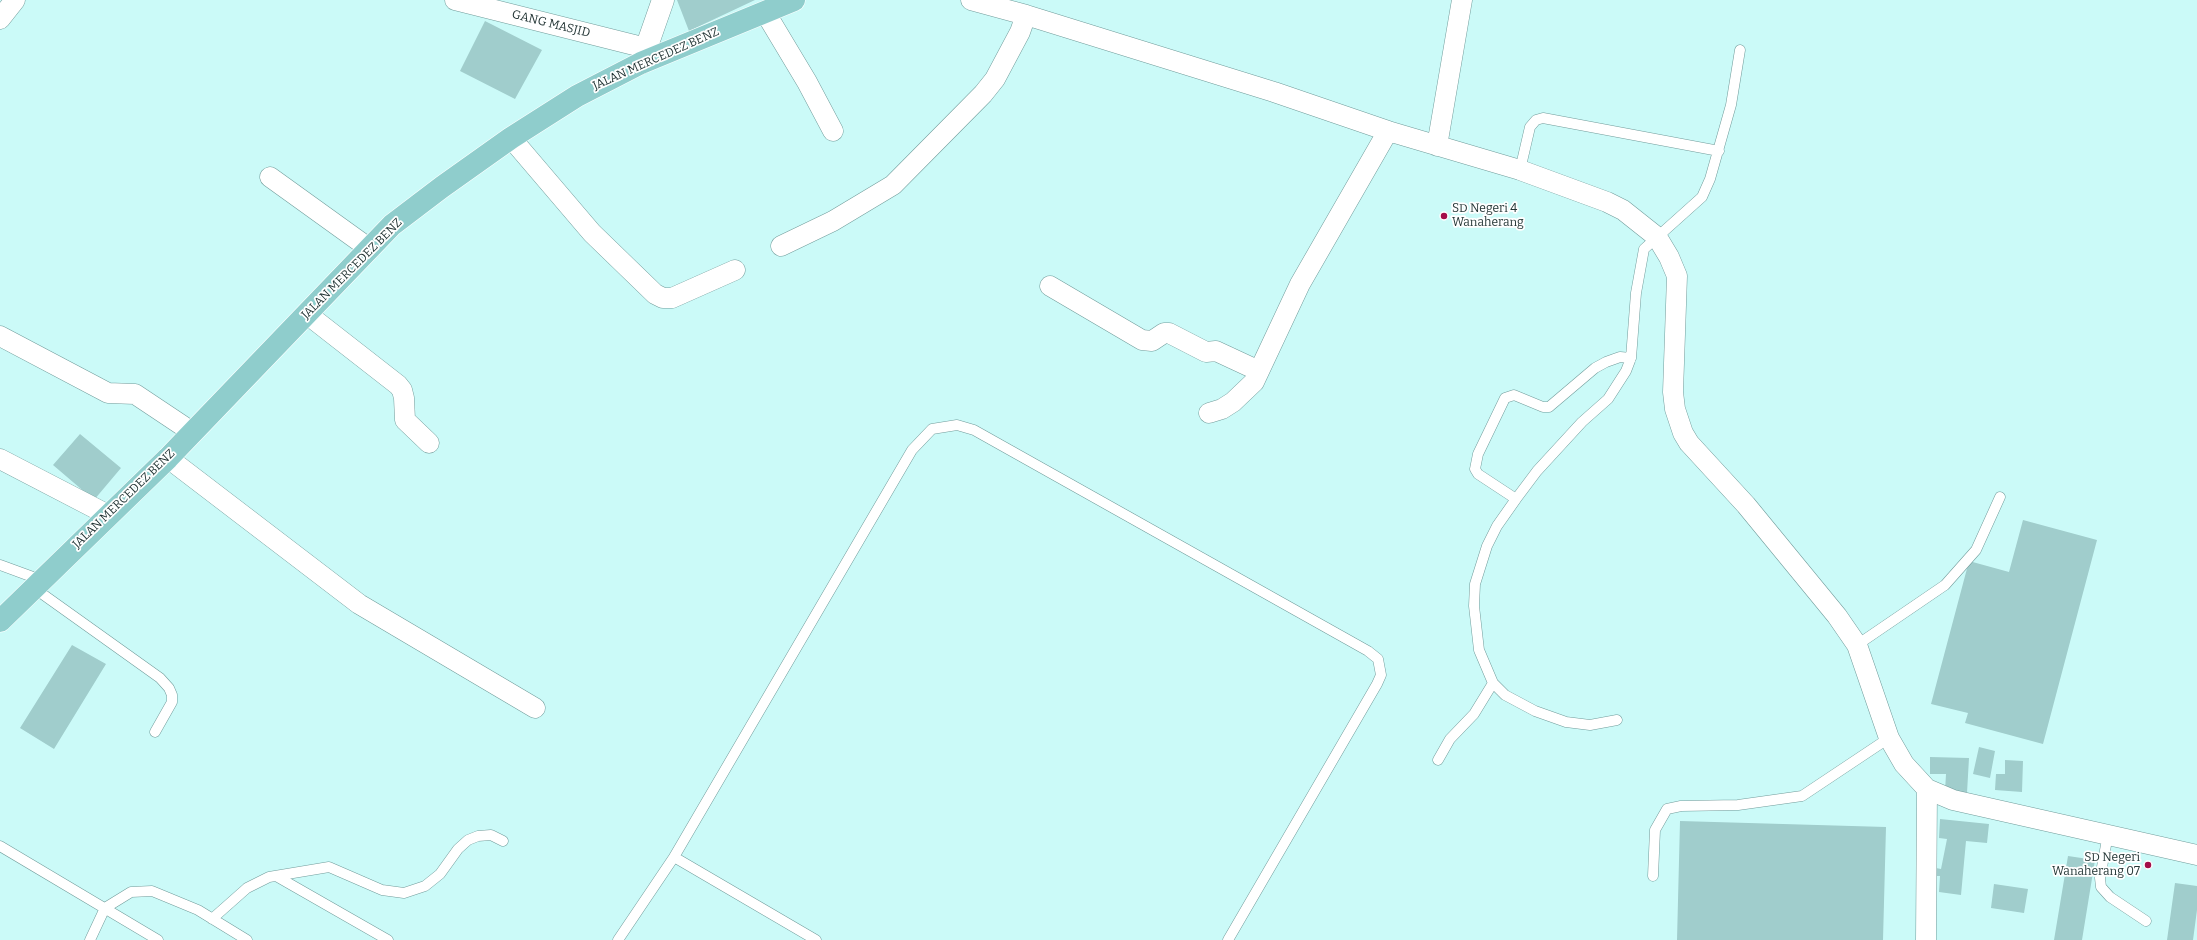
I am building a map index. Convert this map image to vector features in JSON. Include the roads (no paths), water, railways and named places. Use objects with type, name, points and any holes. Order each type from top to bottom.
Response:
[{"type":"main road","name":"JALAN MERCEDEZ BENZ","points":[[0,621],[168,458],[392,225],[511,138],[644,55],[765,12],[794,0]]},
{"type":"street","points":[[0,19],[15,0]]},
{"type":"street","name":"GANG MASJID","points":[[455,0],[644,55]]},
{"type":"street","points":[[644,55],[664,0]]},
{"type":"street","points":[[971,0],[1026,15],[1274,92],[1388,132],[1520,170],[1607,202],[1623,210],[1657,237],[1669,257],[1677,276],[1673,392],[1678,422],[1683,433],[1689,442],[1746,505],[1827,604],[1857,645],[1889,738],[1904,764],[1927,789],[1953,800],[2197,855]]},
{"type":"street","points":[[1437,146],[1462,0]]},
{"type":"street","points":[[765,12],[833,131]]},
{"type":"street","points":[[781,246],[833,221],[893,185],[995,79],[1017,38],[1026,15]]},
{"type":"street","points":[[1209,413],[1222,409],[1250,388],[1300,284],[1388,132]]},
{"type":"street","points":[[511,138],[592,233],[655,294],[663,298],[672,298],[735,270]]},
{"type":"street","points":[[270,177],[370,249]]},
{"type":"street","points":[[1050,286],[1142,340],[1152,341],[1164,333],[1169,333],[1206,352],[1216,351],[1258,371]]},
{"type":"street","points":[[307,314],[398,385],[402,390],[404,398],[405,420],[429,443]]},
{"type":"street","points":[[0,336],[108,393],[135,394],[144,398],[192,432]]},
{"type":"street","points":[[168,458],[359,604],[535,708]]},
{"type":"street","points":[[0,459],[108,515]]},
{"type":"street","points":[[1926,940],[1927,789]]},
{"type":"lane","points":[[1617,720],[1590,725],[1566,722],[1520,704],[1505,695],[1493,683],[1479,650],[1474,606],[1475,584],[1479,566],[1487,546],[1497,526],[1516,499],[1537,472],[1582,422],[1608,399],[1621,381],[1631,358],[1636,293],[1644,249],[1702,197],[1710,179],[1731,105],[1740,50]]},
{"type":"lane","points":[[1520,170],[1530,127],[1536,120],[1543,118],[1718,151]]},
{"type":"lane","points":[[1516,499],[1478,474],[1475,469],[1478,454],[1505,398],[1514,395],[1543,407],[1549,407],[1595,368],[1620,357],[1631,358]]},
{"type":"lane","points":[[618,940],[674,858],[912,450],[932,429],[956,425],[981,434],[1368,651],[1378,659],[1381,675],[1377,684],[1228,940]]},
{"type":"lane","points":[[1857,645],[1945,585],[1976,550],[2000,497]]},
{"type":"lane","points":[[0,565],[37,584],[160,678],[169,688],[172,695],[172,702],[155,732]]},
{"type":"lane","points":[[1438,760],[1450,739],[1474,714],[1493,683]]},
{"type":"lane","points":[[1653,876],[1655,830],[1660,818],[1667,809],[1681,806],[1738,805],[1802,796],[1889,738]]},
{"type":"lane","points":[[2108,834],[2100,878],[2101,888],[2110,898],[2146,921]]},
{"type":"lane","points":[[212,919],[246,888],[260,880],[329,867],[382,890],[404,893],[425,886],[440,874],[458,849],[468,840],[478,836],[491,835],[503,841]]},
{"type":"lane","points":[[0,846],[158,940]]},
{"type":"lane","points":[[674,858],[816,940]]},
{"type":"lane","points":[[276,876],[388,940]]},
{"type":"lane","points":[[90,940],[105,908],[131,892],[152,891],[175,899],[247,940]]},
{"type":"place","name":"SD Negeri 4 Wanaherang","points":[[1444,216]]},
{"type":"place","name":"SD Negeri Wanaherang 07","points":[[2148,865]]}]
